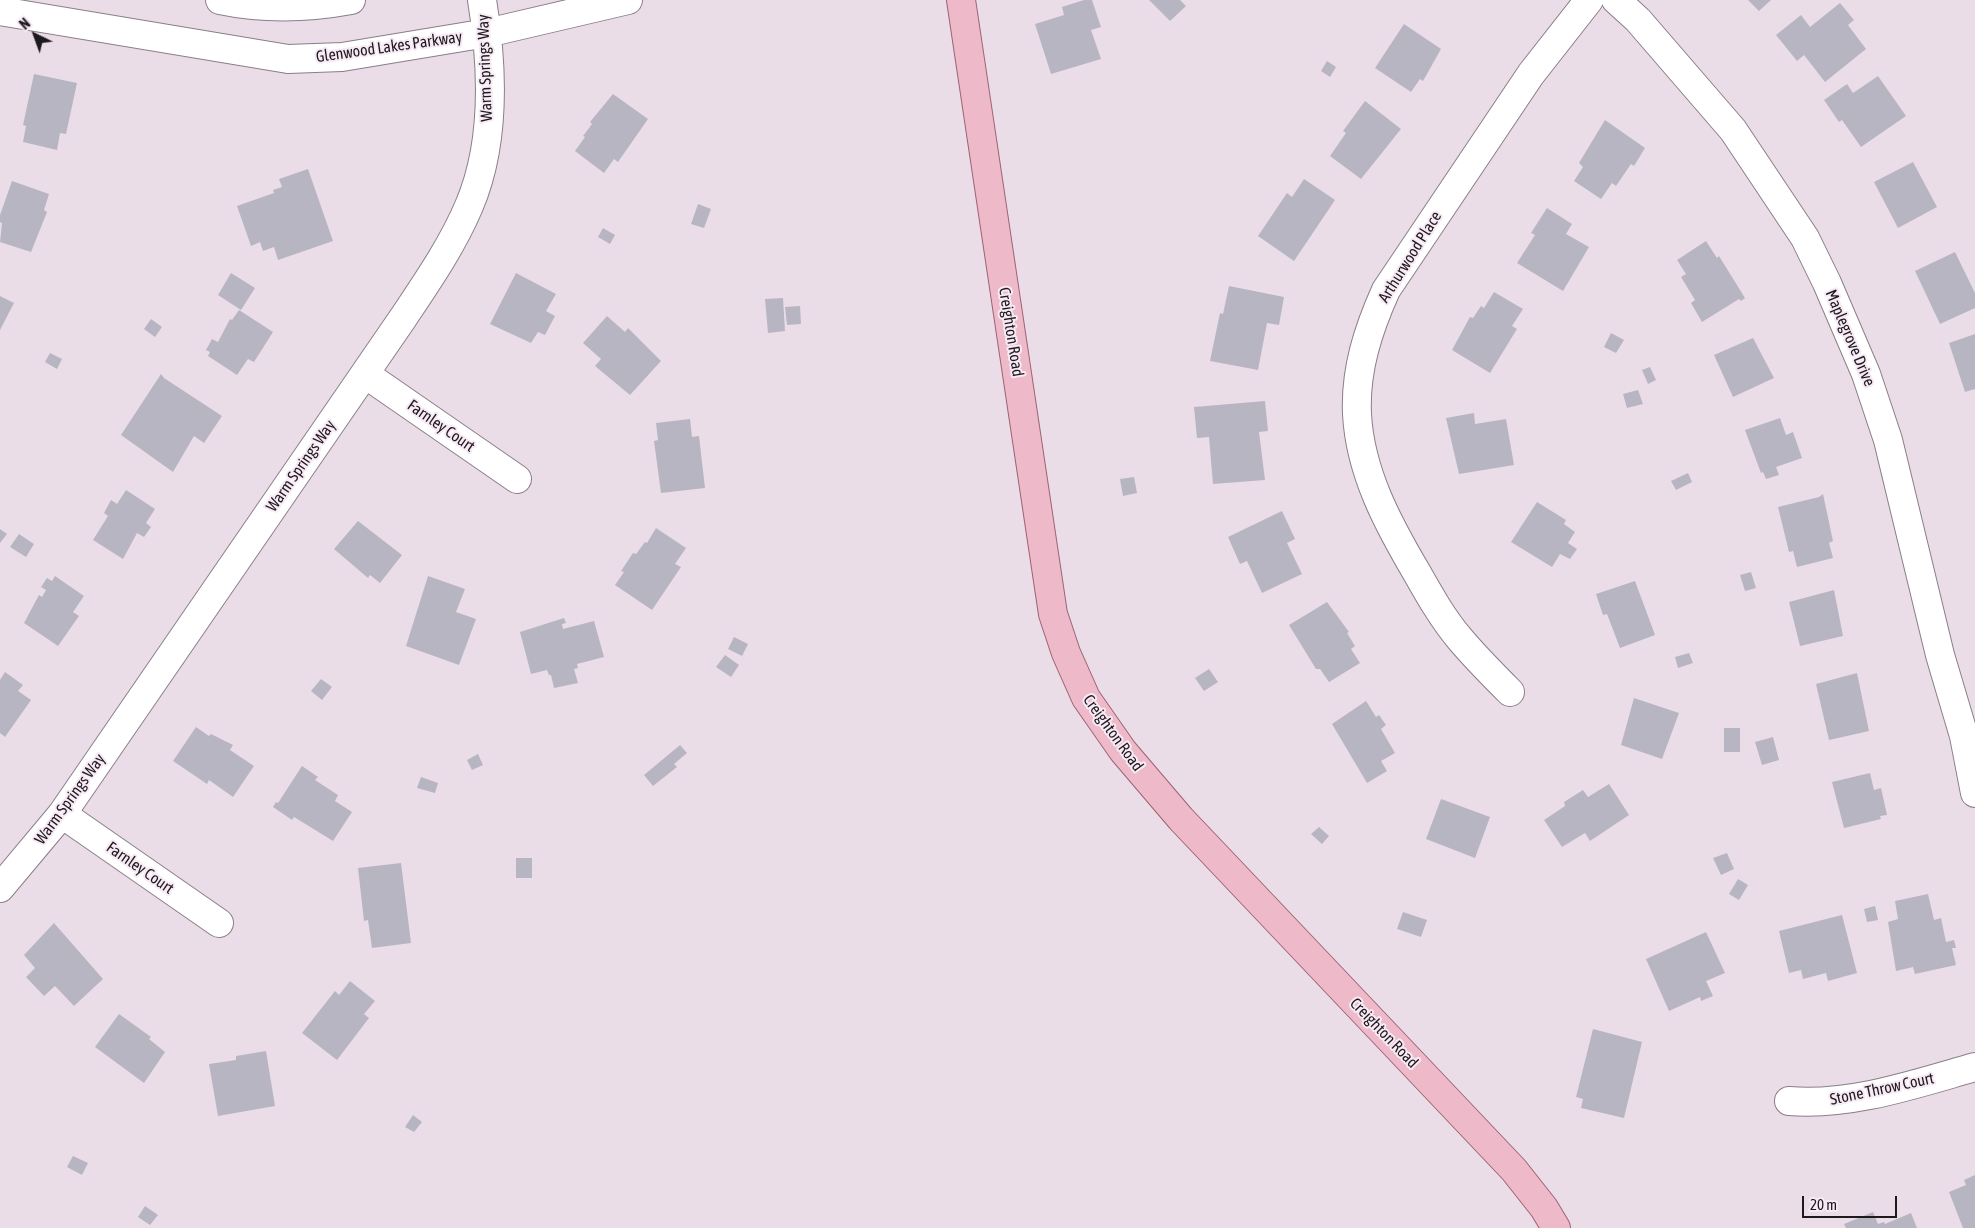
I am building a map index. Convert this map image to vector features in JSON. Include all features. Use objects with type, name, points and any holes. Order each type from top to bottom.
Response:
[{"type":"main road","name":"Creighton Road","points":[[961,0],[1053,614],[1066,653],[1086,698],[1123,751],[1181,819],[1514,1170],[1544,1208],[1556,1228]]},
{"type":"street","points":[[220,0],[253,7],[329,4],[351,0]]},
{"type":"street","name":"Warm Springs Way","points":[[0,888],[62,814],[365,374],[441,260],[469,206],[484,157],[490,110],[487,33],[482,0]]},
{"type":"street","name":"Glenwood Lakes Parkway","points":[[0,11],[288,59],[342,56],[487,33],[628,0]]},
{"type":"street","name":"Arthurwood Place","points":[[1510,692],[1459,638],[1438,610],[1393,532],[1369,478],[1357,416],[1358,378],[1372,320],[1390,283],[1531,74],[1589,0]]},
{"type":"street","name":"Maplegrove Drive","points":[[1616,0],[1638,20],[1733,130],[1805,238],[1827,283],[1866,374],[1888,440],[1940,655],[1964,736],[1975,793]]},
{"type":"street","name":"Farnley Court","points":[[365,374],[518,479]]},
{"type":"street","name":"Farnley Court","points":[[62,814],[219,923]]},
{"type":"street","name":"Stone Throw Court","points":[[1789,1101],[1816,1103],[1897,1089],[1975,1067]]},
{"type":"building","points":[[1084,0],[1092,0],[1101,27],[1091,30],[1101,59],[1051,74],[1035,24],[1064,15],[1062,7]]},
{"type":"building","points":[[1149,0],[1180,0],[1186,6],[1170,21]]},
{"type":"building","points":[[1748,0],[1771,0],[1759,11]]},
{"type":"building","points":[[1840,3],[1854,20],[1848,25],[1866,49],[1825,82],[1804,55],[1797,61],[1776,35],[1801,15],[1810,27]]},
{"type":"building","points":[[1404,24],[1441,49],[1423,81],[1420,79],[1411,92],[1375,68]]},
{"type":"building","points":[[1327,61],[1336,67],[1330,77],[1321,71]]},
{"type":"building","points":[[34,74],[77,83],[66,134],[60,133],[57,150],[23,142],[26,126],[23,125]]},
{"type":"building","points":[[1878,76],[1906,116],[1861,147],[1842,120],[1839,122],[1824,100],[1847,84],[1853,93]]},
{"type":"building","points":[[613,94],[648,119],[618,162],[614,159],[604,173],[575,151],[592,124],[590,122]]},
{"type":"building","points":[[1365,101],[1401,129],[1361,179],[1330,156],[1346,133],[1343,131]]},
{"type":"building","points":[[1605,120],[1645,148],[1634,166],[1631,164],[1616,186],[1612,183],[1601,199],[1574,181],[1583,167],[1579,163]]},
{"type":"building","points":[[1913,162],[1937,207],[1898,228],[1874,182]]},
{"type":"building","points":[[308,169],[333,241],[278,260],[274,247],[263,251],[260,242],[251,246],[237,206],[274,193],[273,190],[282,187],[279,179]]},
{"type":"building","points":[[1304,179],[1335,200],[1294,261],[1258,236],[1287,193],[1292,197]]},
{"type":"building","points":[[12,181],[49,194],[44,210],[47,212],[31,252],[0,242],[2,223],[0,222],[0,215]]},
{"type":"building","points":[[698,204],[711,209],[704,228],[691,224]]},
{"type":"building","points":[[1547,208],[1572,224],[1566,234],[1589,247],[1563,291],[1517,263],[1535,235],[1531,233]]},
{"type":"building","points":[[603,228],[615,235],[610,244],[598,237]]},
{"type":"building","points":[[1706,241],[1717,258],[1719,256],[1745,298],[1741,301],[1739,299],[1702,322],[1691,303],[1695,300],[1681,277],[1686,274],[1677,260]]},
{"type":"building","points":[[1955,252],[1975,293],[1975,308],[1940,324],[1915,271]]},
{"type":"building","points":[[231,273],[255,288],[241,310],[218,295]]},
{"type":"building","points":[[516,273],[556,294],[546,311],[555,316],[545,335],[538,332],[531,343],[490,324]]},
{"type":"building","points":[[1229,286],[1284,297],[1279,325],[1267,323],[1258,370],[1210,361],[1220,313],[1223,314]]},
{"type":"building","points":[[1494,292],[1523,309],[1512,326],[1517,329],[1490,373],[1452,350],[1470,317],[1473,318],[1481,306],[1484,308]]},
{"type":"building","points":[[0,296],[14,303],[0,330]]},
{"type":"building","points":[[783,298],[785,331],[768,333],[765,299]]},
{"type":"building","points":[[800,306],[801,324],[787,325],[785,307]]},
{"type":"building","points":[[239,310],[273,332],[254,362],[248,359],[237,375],[208,356],[210,352],[206,350],[212,339],[218,342],[230,319],[232,320]]},
{"type":"building","points":[[607,316],[625,332],[628,328],[661,361],[630,395],[595,366],[601,359],[583,343]]},
{"type":"building","points":[[151,319],[162,327],[155,337],[144,329]]},
{"type":"building","points":[[1611,333],[1624,340],[1616,353],[1604,347]]},
{"type":"building","points":[[1975,334],[1975,389],[1965,392],[1949,343]]},
{"type":"building","points":[[1753,338],[1774,378],[1733,397],[1714,355]]},
{"type":"building","points":[[50,353],[62,359],[57,369],[45,362]]},
{"type":"building","points":[[1650,367],[1656,380],[1648,384],[1642,370]]},
{"type":"building","points":[[161,374],[164,378],[222,416],[204,443],[194,436],[173,472],[121,435]]},
{"type":"building","points":[[1638,390],[1643,404],[1627,408],[1623,394]]},
{"type":"building","points":[[1265,401],[1268,431],[1259,432],[1265,480],[1213,484],[1209,437],[1197,438],[1194,407]]},
{"type":"building","points":[[1474,413],[1475,424],[1506,419],[1514,465],[1459,474],[1446,418]]},
{"type":"building","points":[[1780,418],[1786,435],[1793,432],[1802,458],[1776,467],[1779,475],[1766,479],[1763,472],[1761,473],[1745,430]]},
{"type":"building","points":[[690,419],[692,437],[699,436],[705,488],[661,493],[654,441],[658,440],[656,423]]},
{"type":"building","points":[[1688,473],[1692,482],[1676,490],[1671,481]]},
{"type":"building","points":[[1134,477],[1137,493],[1123,496],[1120,479]]},
{"type":"building","points":[[126,490],[155,509],[146,523],[151,527],[144,537],[137,533],[123,559],[93,540],[108,516],[104,513],[111,500],[117,504]]},
{"type":"building","points":[[1823,494],[1833,541],[1829,543],[1833,558],[1797,567],[1793,551],[1789,552],[1778,507],[1819,497]]},
{"type":"building","points":[[1537,502],[1566,520],[1564,524],[1575,532],[1568,543],[1577,549],[1570,559],[1560,554],[1552,567],[1511,542]]},
{"type":"building","points":[[1282,511],[1295,539],[1287,543],[1302,574],[1262,593],[1247,561],[1240,564],[1228,537]]},
{"type":"building","points":[[358,521],[402,555],[380,583],[370,575],[368,578],[334,549]]},
{"type":"building","points":[[656,528],[686,548],[675,564],[681,567],[652,610],[615,585],[624,572],[621,571],[633,553],[636,554],[645,542],[647,543]]},
{"type":"building","points":[[0,529],[7,534],[0,543]]},
{"type":"building","points":[[19,534],[34,544],[26,557],[10,547]]},
{"type":"building","points":[[1751,572],[1756,588],[1745,591],[1740,575]]},
{"type":"building","points":[[55,576],[84,596],[73,612],[79,616],[58,646],[24,623],[39,595],[42,597],[46,590],[41,587],[47,578],[52,581]]},
{"type":"building","points":[[428,576],[465,589],[456,612],[476,619],[459,665],[406,646]]},
{"type":"building","points":[[1635,581],[1655,635],[1620,648],[1607,614],[1603,615],[1596,594]]},
{"type":"building","points":[[1834,590],[1843,636],[1800,646],[1789,602]]},
{"type":"building","points":[[1327,602],[1349,632],[1347,633],[1355,646],[1351,649],[1360,663],[1329,682],[1320,669],[1316,669],[1289,625]]},
{"type":"building","points":[[564,618],[566,623],[562,624],[563,629],[594,621],[604,657],[577,664],[578,668],[574,669],[578,683],[554,688],[551,675],[549,675],[547,670],[531,674],[520,632]]},
{"type":"building","points":[[734,637],[748,644],[742,656],[728,649]]},
{"type":"building","points":[[1689,653],[1693,663],[1678,668],[1675,657]]},
{"type":"building","points":[[725,655],[739,665],[731,677],[716,667]]},
{"type":"building","points":[[1209,669],[1218,682],[1204,691],[1195,678]]},
{"type":"building","points":[[5,672],[23,685],[18,691],[31,700],[5,737],[0,733],[0,680]]},
{"type":"building","points":[[1857,673],[1869,731],[1829,740],[1816,684]]},
{"type":"building","points":[[321,679],[332,687],[322,700],[311,691]]},
{"type":"building","points":[[1634,698],[1679,713],[1662,759],[1621,745]]},
{"type":"building","points":[[1366,701],[1376,717],[1379,715],[1386,725],[1381,729],[1395,753],[1381,761],[1387,771],[1367,783],[1332,724]]},
{"type":"building","points":[[196,727],[209,736],[211,734],[233,745],[230,750],[254,766],[233,797],[209,780],[207,784],[173,761]]},
{"type":"building","points":[[1724,728],[1740,728],[1740,752],[1724,752]]},
{"type":"building","points":[[1773,737],[1779,760],[1762,765],[1755,742]]},
{"type":"building","points":[[680,745],[687,753],[674,764],[677,767],[653,786],[644,775]]},
{"type":"building","points":[[478,754],[483,765],[472,770],[467,760]]},
{"type":"building","points":[[302,766],[318,777],[315,780],[338,795],[335,801],[352,812],[333,841],[294,817],[292,820],[273,807],[276,802],[278,803]]},
{"type":"building","points":[[1870,773],[1874,790],[1881,788],[1887,815],[1880,816],[1881,819],[1844,828],[1832,782]]},
{"type":"building","points":[[421,777],[438,783],[435,793],[417,788]]},
{"type":"building","points":[[1609,784],[1629,815],[1590,841],[1585,833],[1562,847],[1544,820],[1565,806],[1564,802],[1583,790],[1588,797]]},
{"type":"building","points":[[1441,799],[1490,817],[1475,858],[1426,839]]},
{"type":"building","points":[[1319,827],[1329,836],[1322,844],[1311,834]]},
{"type":"building","points":[[1727,853],[1734,869],[1721,875],[1713,858]]},
{"type":"building","points":[[516,858],[532,858],[532,878],[516,878]]},
{"type":"building","points":[[401,863],[411,943],[372,948],[368,920],[364,921],[358,868]]},
{"type":"building","points":[[1738,879],[1748,885],[1739,900],[1729,894]]},
{"type":"building","points":[[1928,894],[1934,920],[1941,918],[1946,942],[1954,940],[1956,948],[1952,948],[1956,965],[1915,974],[1913,967],[1896,971],[1888,922],[1898,919],[1895,901]]},
{"type":"building","points":[[1875,906],[1878,920],[1867,922],[1864,909]]},
{"type":"building","points":[[1403,912],[1427,920],[1421,937],[1397,929]]},
{"type":"building","points":[[1842,915],[1857,973],[1828,981],[1826,973],[1803,979],[1801,970],[1789,973],[1779,931]]},
{"type":"building","points":[[54,923],[103,979],[74,1006],[55,986],[44,996],[26,977],[35,968],[24,955]]},
{"type":"building","points":[[1706,932],[1725,973],[1706,981],[1713,996],[1701,1001],[1700,997],[1669,1011],[1646,959]]},
{"type":"building","points":[[350,981],[375,1001],[364,1014],[369,1018],[337,1060],[302,1033],[335,991],[339,995]]},
{"type":"building","points":[[119,1014],[151,1037],[149,1039],[165,1052],[144,1083],[95,1047]]},
{"type":"building","points":[[1593,1029],[1642,1042],[1624,1118],[1581,1108],[1583,1099],[1576,1097]]},
{"type":"building","points":[[266,1051],[275,1106],[218,1116],[209,1064],[236,1060],[236,1056]]},
{"type":"building","points":[[413,1115],[422,1122],[414,1132],[405,1127]]},
{"type":"building","points":[[73,1156],[88,1163],[82,1175],[67,1167]]},
{"type":"building","points":[[1975,1175],[1975,1228],[1963,1228],[1949,1192],[1966,1185],[1964,1180]]},
{"type":"building","points":[[145,1206],[158,1215],[150,1225],[138,1217]]},
{"type":"building","points":[[1873,1212],[1878,1224],[1884,1222],[1885,1224],[1911,1213],[1917,1228],[1846,1228],[1844,1224]]}]
